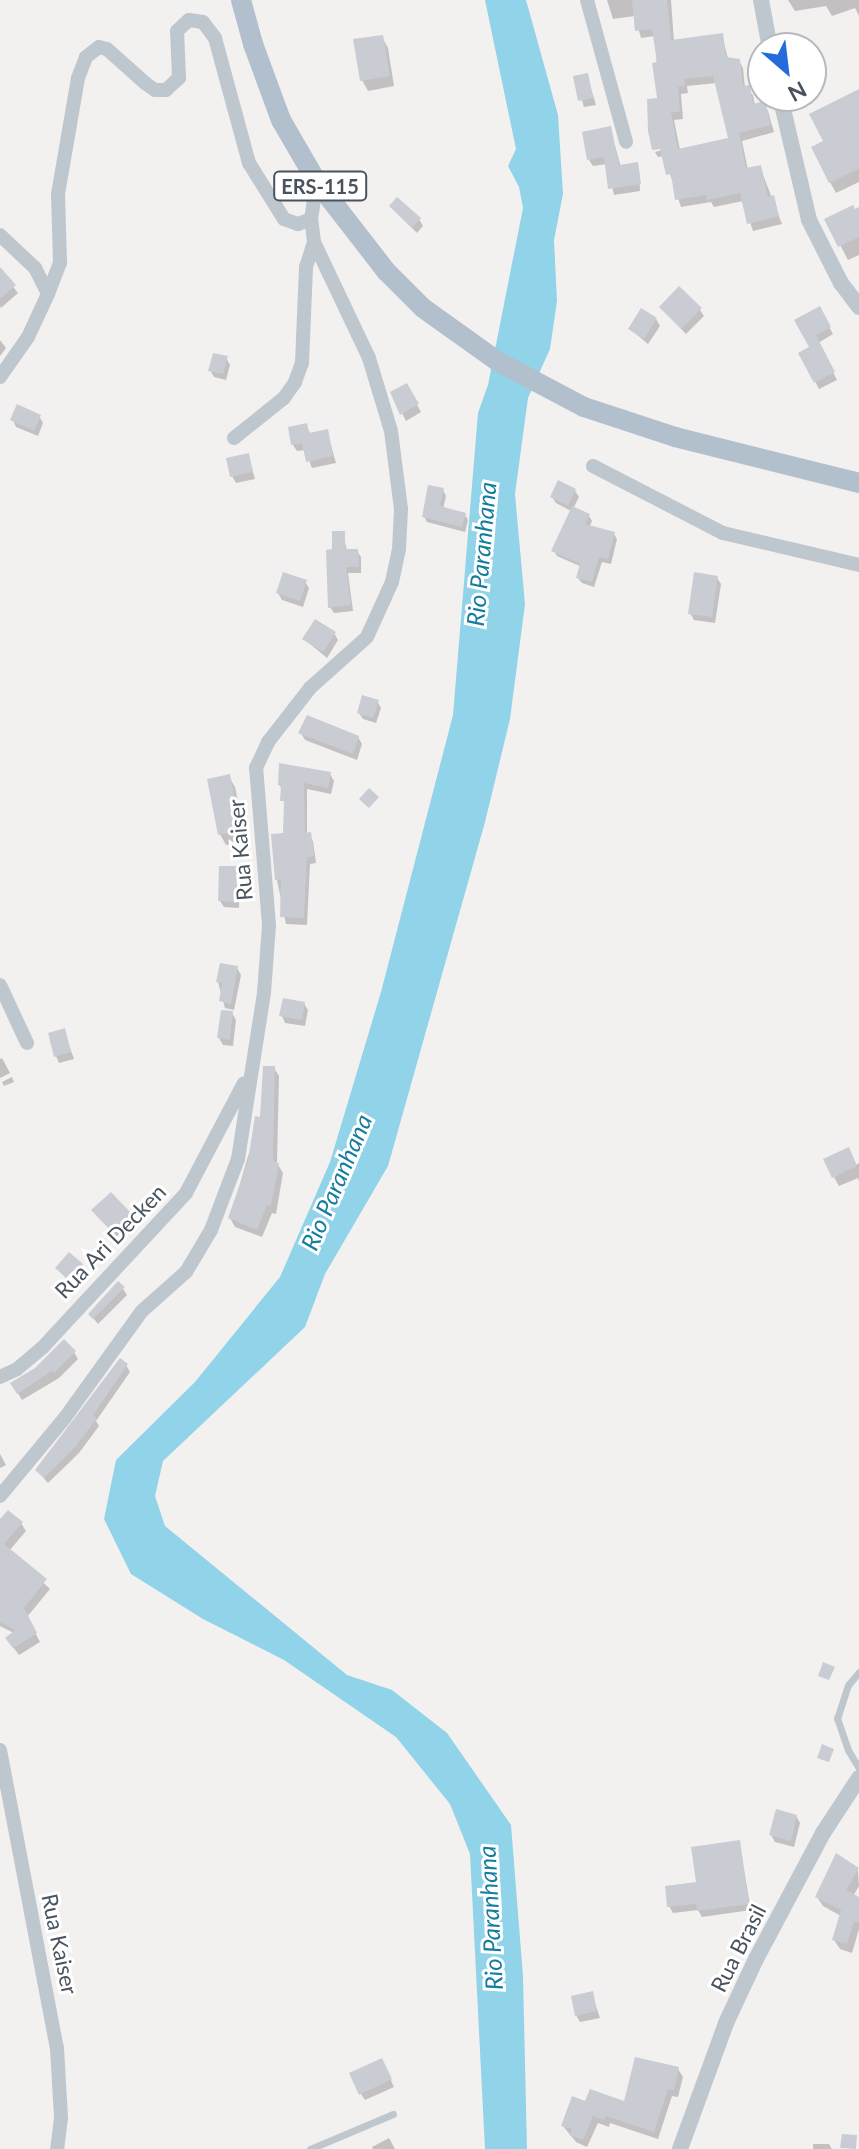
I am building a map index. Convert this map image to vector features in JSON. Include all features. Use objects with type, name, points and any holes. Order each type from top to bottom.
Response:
[{"type":"main road","name":"ERS-115","points":[[241,0],[253,44],[281,120],[317,182],[386,271],[457,334],[507,367],[584,407],[675,437],[859,483]]},
{"type":"street","points":[[587,0],[626,142]]},
{"type":"street","points":[[761,0],[767,32]]},
{"type":"street","points":[[0,377],[28,337],[60,262],[58,194],[78,78],[86,57],[99,47],[107,49],[155,90],[166,90],[179,78],[177,31],[189,20],[203,22],[215,38],[242,144],[256,174],[284,219],[298,224],[311,219]]},
{"type":"street","points":[[784,112],[809,220],[841,283],[859,307]]},
{"type":"street","name":"Rua Kaiser","points":[[0,1496],[64,1419],[142,1311],[186,1272],[211,1230],[238,1159],[264,993],[269,925],[256,768],[268,742],[310,688],[367,637],[392,582],[399,549],[401,509],[391,431],[369,358],[314,242],[311,219],[317,182]]},
{"type":"street","points":[[0,235],[35,268],[48,294]]},
{"type":"street","points":[[234,438],[284,398],[295,382],[302,363],[306,267],[314,242]]},
{"type":"street","points":[[593,466],[723,533],[859,565]]},
{"type":"street","points":[[0,985],[27,1043]]},
{"type":"street","name":"Rua Ari Decken","points":[[0,1377],[17,1369],[43,1347],[186,1193],[250,1072]]},
{"type":"street","name":"Rua Kaiser","points":[[0,1750],[57,2048],[61,2118],[57,2149]]},
{"type":"street","name":"Rua Brasil","points":[[680,2149],[726,2023],[756,1959],[823,1833],[859,1778]]},
{"type":"lane","points":[[859,1672],[848,1685],[837,1718],[848,1750],[859,1768]]},
{"type":"lane","points":[[310,2149],[393,2114]]},
{"type":"water","name":"Rio Paranhana","points":[[485,0],[526,0],[558,115],[563,194],[554,240],[557,301],[550,349],[528,398],[515,494],[525,604],[510,719],[485,822],[388,1166],[325,1274],[305,1327],[163,1461],[155,1496],[165,1526],[347,1675],[392,1690],[447,1733],[511,1825],[523,1976],[527,2149],[485,2149],[470,1854],[450,1804],[396,1737],[284,1660],[203,1619],[131,1574],[104,1519],[116,1460],[195,1382],[280,1277],[330,1162],[381,992],[453,715],[478,413],[488,385],[523,208],[519,187],[508,166],[516,149]]},
{"type":"building","points":[[632,0],[667,0],[671,40],[723,33],[726,57],[740,59],[743,86],[747,85],[747,112],[768,112],[771,125],[739,133],[746,168],[761,165],[768,197],[774,195],[779,216],[747,224],[740,193],[707,200],[706,195],[675,200],[671,174],[666,175],[660,149],[652,150],[648,131],[647,99],[657,98],[652,63],[657,62],[652,29],[635,31]],"holes":[[[713,76],[728,138],[678,149],[671,112],[680,112],[678,87],[685,86],[684,79]]]},
{"type":"building","points":[[383,35],[390,76],[360,81],[353,39]]},
{"type":"building","points":[[588,73],[593,98],[578,101],[573,76]]},
{"type":"building","points":[[859,89],[859,169],[829,183],[811,147],[823,141],[809,114],[827,112],[827,105]]},
{"type":"building","points":[[611,126],[619,165],[638,162],[641,184],[608,189],[604,157],[587,160],[582,132]]},
{"type":"building","points":[[397,197],[421,218],[412,228],[389,206]]},
{"type":"building","points":[[853,205],[855,209],[859,207],[859,237],[838,247],[824,219]]},
{"type":"building","points":[[0,267],[16,285],[0,299]]},
{"type":"building","points":[[679,286],[702,308],[681,329],[659,307]]},
{"type":"building","points":[[820,306],[831,327],[816,335],[835,372],[814,383],[798,353],[809,347],[794,320]]},
{"type":"building","points":[[641,308],[657,318],[644,339],[628,329]]},
{"type":"building","points":[[213,353],[228,356],[223,374],[208,371]]},
{"type":"building","points":[[407,383],[419,404],[400,415],[390,392]]},
{"type":"building","points":[[17,404],[41,415],[34,431],[10,420]]},
{"type":"building","points":[[307,423],[309,433],[328,429],[333,456],[306,462],[302,443],[291,445],[288,427]]},
{"type":"building","points":[[249,453],[253,472],[230,477],[226,458]]},
{"type":"building","points":[[558,480],[576,489],[568,506],[550,497]]},
{"type":"building","points":[[428,485],[444,488],[440,506],[466,513],[462,527],[422,517]]},
{"type":"building","points":[[572,506],[590,514],[585,524],[615,532],[608,559],[599,557],[592,582],[576,578],[580,564],[551,551]]},
{"type":"building","points":[[332,531],[345,531],[345,549],[358,549],[359,567],[346,567],[351,605],[328,608],[326,550],[332,549]]},
{"type":"building","points":[[283,572],[307,580],[300,601],[276,593]]},
{"type":"building","points":[[694,572],[718,576],[712,617],[688,614]]},
{"type":"building","points":[[315,619],[336,632],[323,652],[302,639]]},
{"type":"building","points":[[362,695],[379,700],[373,718],[357,713]]},
{"type":"building","points":[[307,715],[359,736],[353,754],[298,733]]},
{"type":"building","points":[[279,763],[331,772],[328,788],[304,783],[305,833],[311,832],[314,856],[307,857],[304,918],[280,917],[281,880],[275,880],[271,834],[283,833],[284,801],[280,801]]},
{"type":"building","points":[[230,774],[241,830],[218,835],[207,779]]},
{"type":"building","points":[[369,788],[379,797],[369,808],[359,799]]},
{"type":"building","points":[[219,866],[238,866],[237,902],[218,901]]},
{"type":"building","points":[[220,963],[238,966],[231,1004],[219,1001],[222,983],[216,982]]},
{"type":"building","points":[[283,998],[305,1002],[302,1020],[279,1016]]},
{"type":"building","points":[[221,1010],[233,1011],[230,1040],[217,1038]]},
{"type":"building","points":[[65,1028],[71,1052],[54,1057],[48,1033]]},
{"type":"building","points":[[263,1066],[275,1066],[273,1161],[279,1163],[271,1206],[267,1205],[257,1230],[228,1218],[248,1161],[255,1116],[260,1117]]},
{"type":"building","points":[[849,1147],[857,1166],[832,1178],[823,1159]]},
{"type":"building","points":[[111,1192],[131,1213],[111,1231],[91,1210]]},
{"type":"building","points":[[69,1252],[83,1264],[69,1280],[55,1268]]},
{"type":"building","points":[[118,1281],[125,1287],[93,1319],[88,1314]]},
{"type":"building","points":[[64,1339],[76,1351],[54,1373],[52,1371],[17,1394],[10,1383],[35,1368]]},
{"type":"building","points":[[120,1358],[128,1364],[93,1415],[97,1418],[76,1446],[44,1478],[35,1470]]},
{"type":"building","points":[[8,1510],[23,1522],[4,1544],[47,1579],[24,1608],[37,1633],[13,1648],[5,1638],[15,1630],[0,1622],[0,1519]]},
{"type":"building","points":[[823,1662],[835,1667],[829,1680],[818,1676]]},
{"type":"building","points":[[822,1744],[834,1749],[829,1762],[817,1758]]},
{"type":"building","points":[[776,1809],[797,1815],[791,1841],[769,1835]]},
{"type":"building","points":[[740,1840],[749,1904],[697,1911],[696,1904],[667,1907],[665,1886],[696,1882],[691,1847]]},
{"type":"building","points":[[836,1853],[859,1868],[846,1890],[859,1897],[859,1923],[854,1921],[847,1944],[832,1940],[841,1910],[815,1897]]},
{"type":"building","points":[[593,1991],[597,2011],[575,2016],[571,1996]]},
{"type":"building","points":[[635,2057],[679,2067],[674,2090],[668,2089],[654,2132],[606,2116],[604,2120],[593,2116],[583,2140],[569,2135],[572,2129],[561,2126],[572,2096],[585,2101],[590,2089],[624,2101]]},
{"type":"building","points":[[382,2058],[392,2079],[359,2095],[349,2073]]},
{"type":"building","points":[[842,2134],[857,2135],[856,2149],[840,2148]]}]
